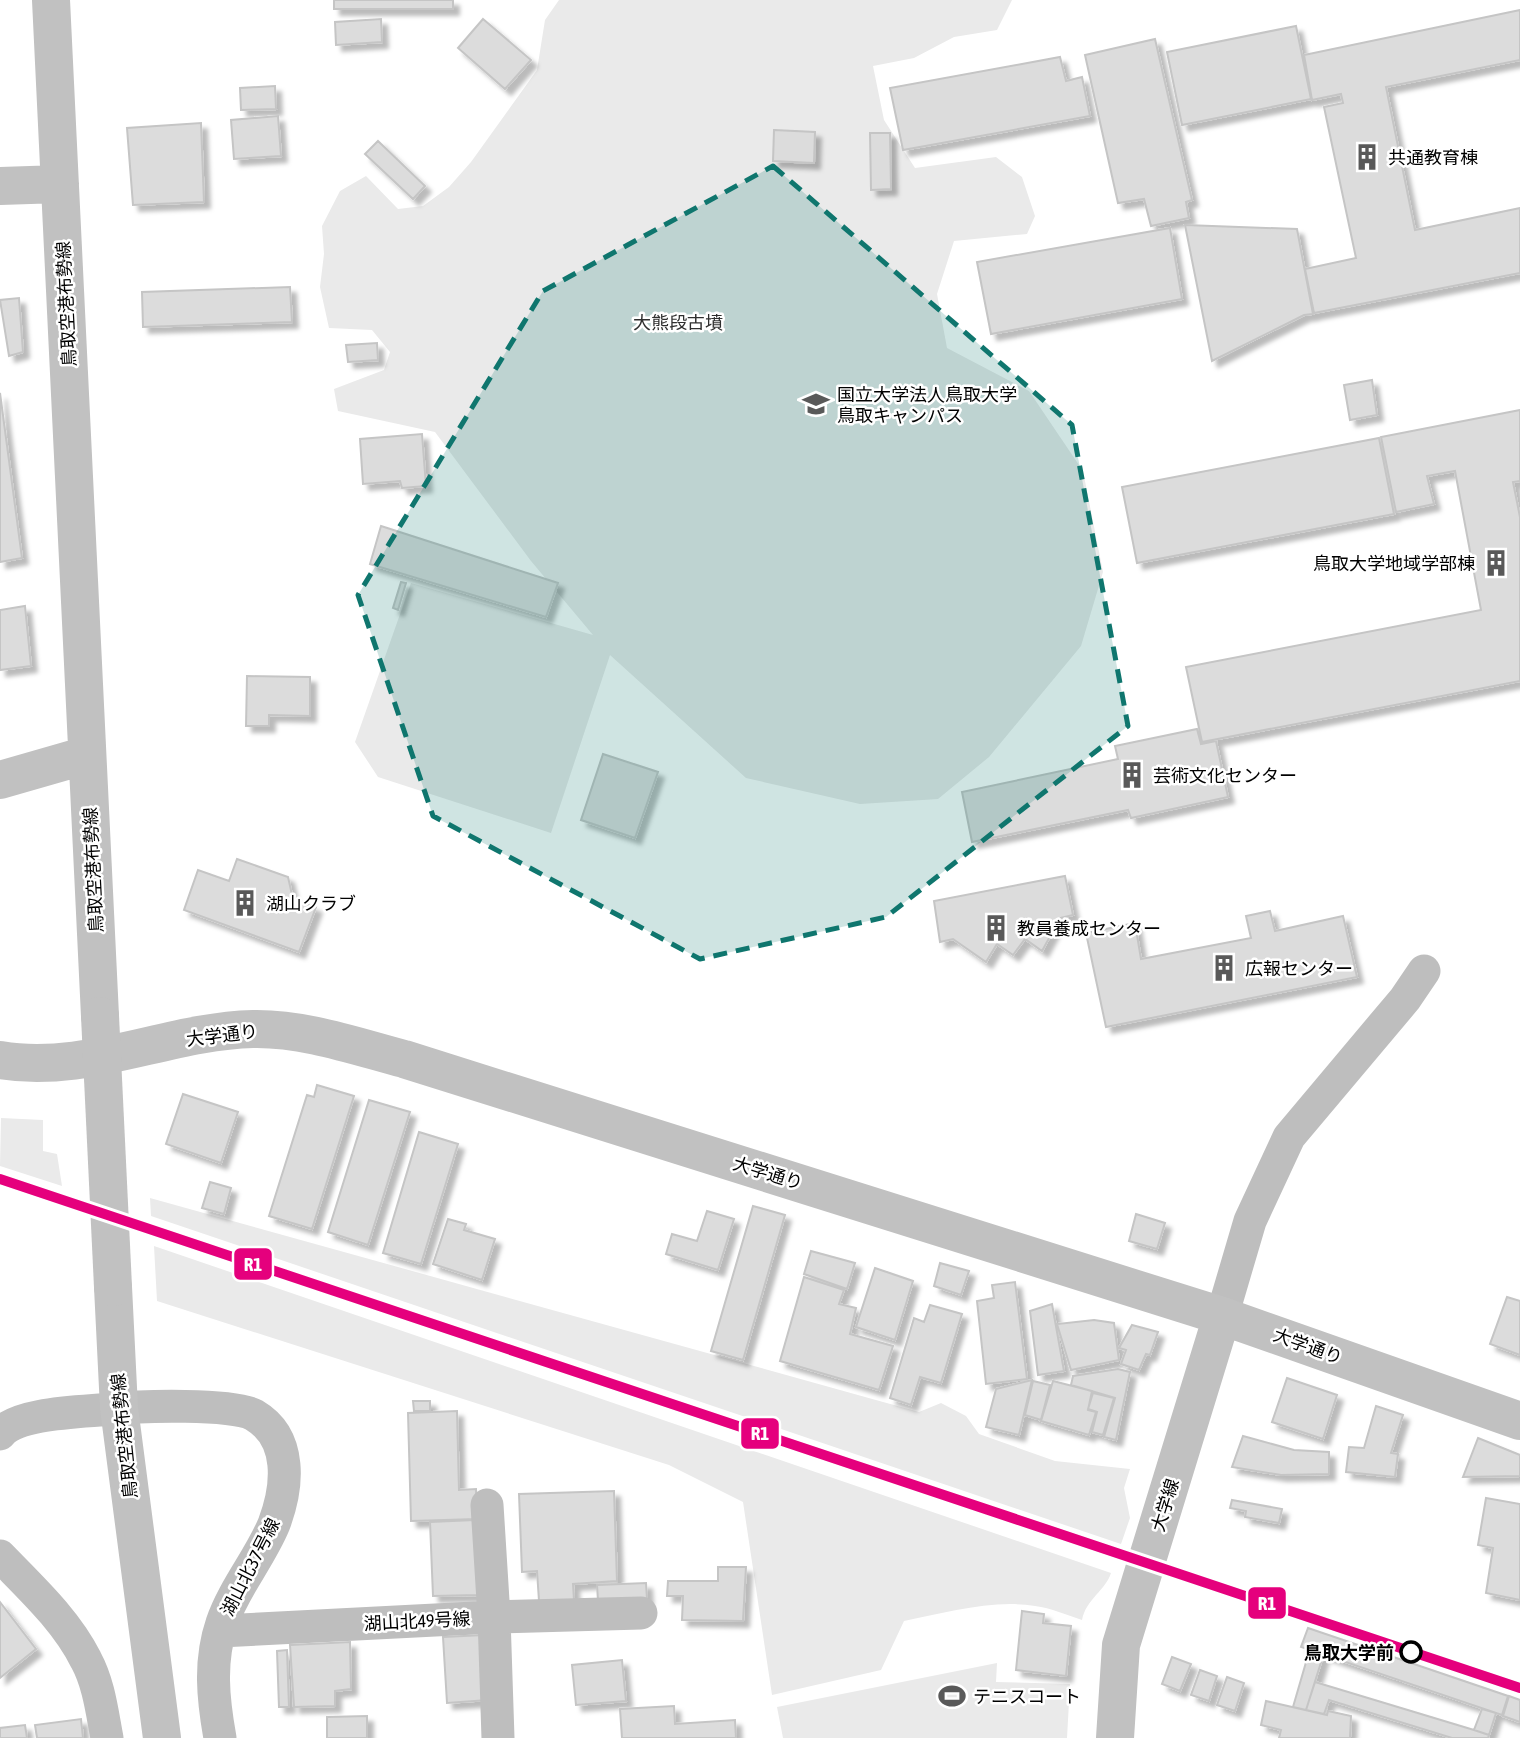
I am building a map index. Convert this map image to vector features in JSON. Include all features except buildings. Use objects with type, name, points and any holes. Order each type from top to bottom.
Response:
[{"type":"street","name":"鳥取空港布勢線","points":[[51,0],[119,1408],[162,1738]]},
{"type":"street","points":[[0,186],[60,184]]},
{"type":"street","points":[[0,780],[87,755]]},
{"type":"street","points":[[1222,1316],[1250,1221],[1289,1137],[1405,999],[1424,971]]},
{"type":"street","name":"大学通り","points":[[0,1060],[48,1065],[251,1029],[295,1031],[417,1063],[1222,1316],[1520,1421]]},
{"type":"street","name":"大学線","points":[[1115,1738],[1121,1645],[1222,1316]]},
{"type":"street","name":"湖山北37号線","points":[[0,1434],[4,1429],[36,1417],[119,1408],[195,1405],[253,1413],[275,1433],[286,1467],[283,1493],[273,1525],[220,1631],[212,1667],[220,1738]]},
{"type":"street","points":[[487,1505],[494,1617],[640,1613]]},
{"type":"street","points":[[0,1556],[46,1603],[86,1659],[98,1692],[107,1738]]},
{"type":"street","name":"湖山北49号線","points":[[220,1631],[494,1617],[498,1738]]},
{"type":"highlighted area","points":[[773,166],[1072,425],[1128,726],[886,917],[700,959],[433,816],[358,595],[543,291]]},
{"type":"green space","name":"大熊段古墳","points":[[559,0],[1012,0],[997,30],[954,37],[914,58],[873,66],[884,120],[915,168],[996,157],[1022,177],[1035,216],[1027,234],[954,241],[937,294],[947,348],[1029,391],[1083,471],[1103,572],[1081,646],[989,757],[938,799],[860,804],[746,778],[610,655],[551,833],[378,777],[355,742],[411,583],[593,635],[531,561],[435,432],[338,411],[334,389],[384,370],[390,352],[372,330],[329,328],[320,287],[324,254],[322,226],[340,191],[366,176],[398,209],[423,206],[449,187],[471,162],[537,70],[545,20]]},
{"type":"green space","points":[[1,1118],[43,1120],[43,1151],[57,1154],[62,1186],[0,1166]]},
{"type":"green space","points":[[150,1198],[919,1412],[941,1403],[966,1416],[979,1434],[1055,1461],[1130,1469],[1124,1488],[1130,1518],[1121,1544],[151,1216]]},
{"type":"green space","points":[[154,1246],[1111,1573],[1088,1606],[1082,1620],[1041,1607],[1003,1604],[904,1621],[881,1670],[772,1695],[743,1502],[669,1465],[157,1301]]},
{"type":"green space","name":"テニスコート","points":[[997,1663],[996,1682],[1070,1684],[1067,1738],[783,1738],[777,1707]]},
{"type":"transit line","name":"R1","points":[[0,1179],[1520,1688]]},
{"type":"place","name":"共通教育棟","points":[[1367,157]]},
{"type":"place","name":"国立大学法人鳥取大学 鳥取キャンパス","points":[[816,404]]},
{"type":"place","name":"鳥取大学地域学部棟","points":[[1496,563]]},
{"type":"place","name":"芸術文化センター","points":[[1132,775]]},
{"type":"place","name":"湖山クラブ","points":[[245,903]]},
{"type":"place","name":"教員養成センター","points":[[996,928]]},
{"type":"place","name":"広報センター","points":[[1224,968]]},
{"type":"place","name":"鳥取大学前","points":[[1411,1652]]},
{"type":"place","name":"テニスコート","points":[[952,1696]]}]
